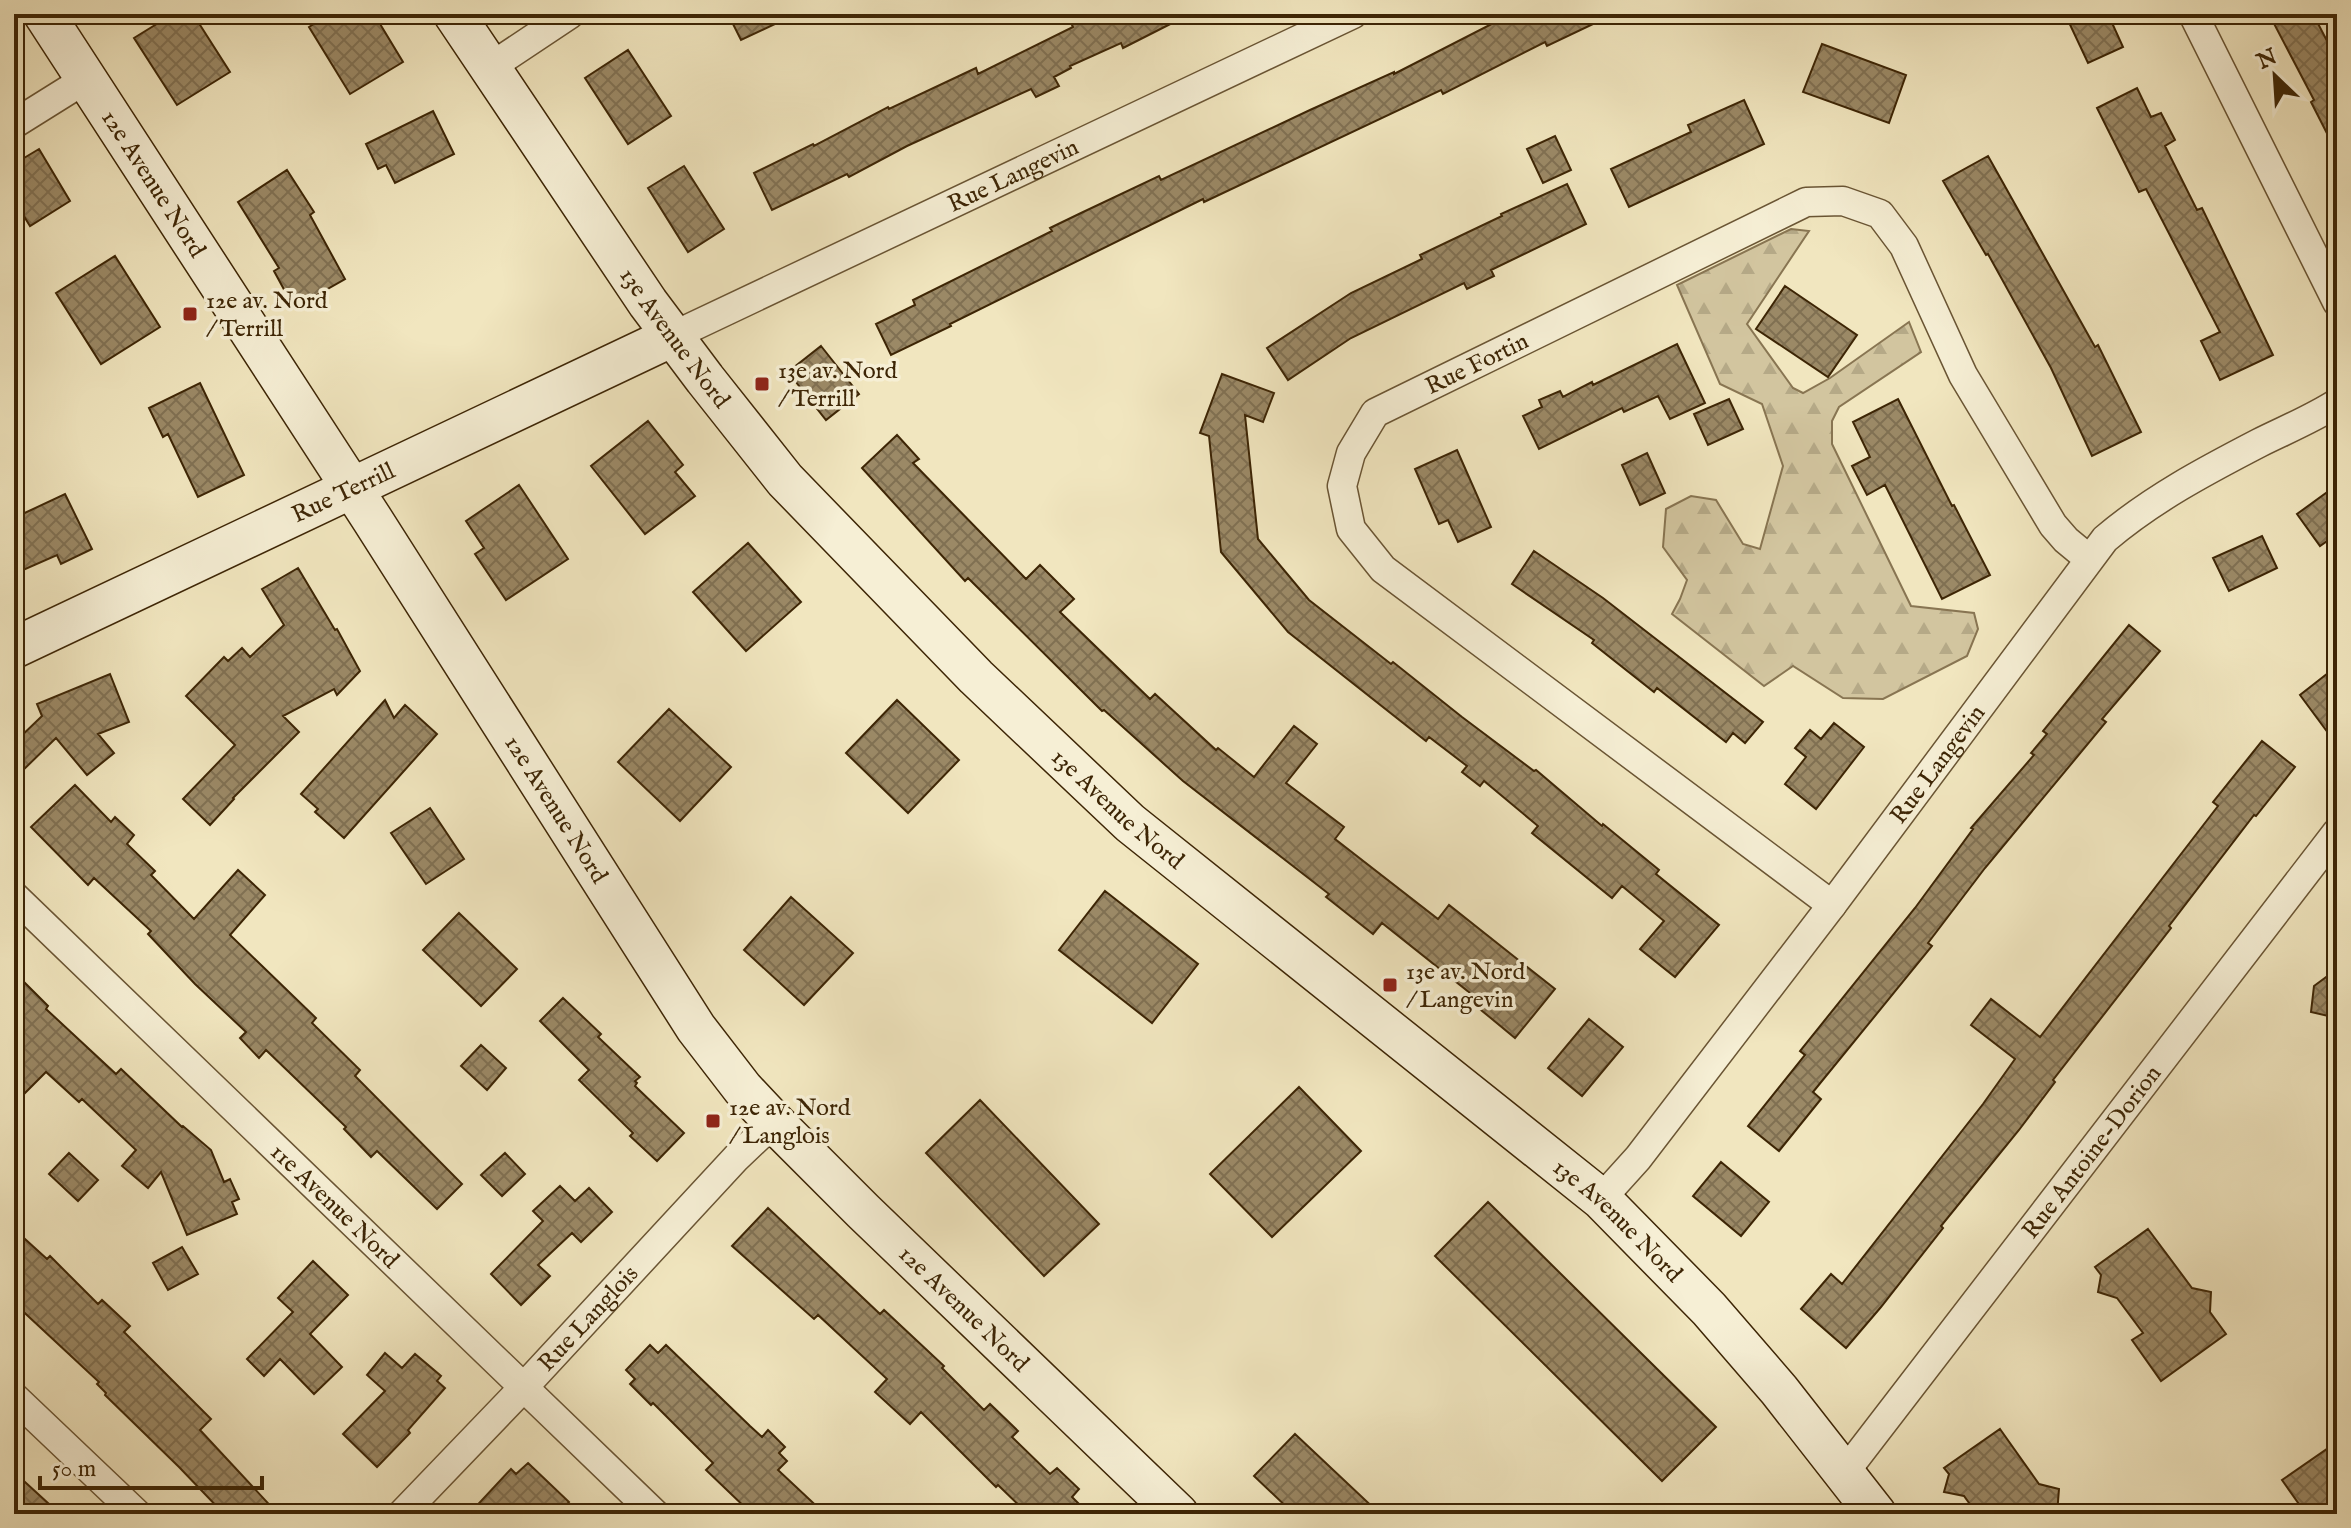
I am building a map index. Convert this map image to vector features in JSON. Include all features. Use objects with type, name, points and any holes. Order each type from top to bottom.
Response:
[{"type":"main road","name":"12e Avenue Nord","points":[[44,14],[352,488],[696,1028],[743,1089],[774,1122],[1178,1514]]},
{"type":"main road","name":"13e Avenue Nord","points":[[454,14],[673,336],[785,480],[976,677],[1130,823],[1601,1199],[1709,1309],[1779,1390],[1876,1514]]},
{"type":"main road","name":"Rue Terrill","points":[[14,648],[673,336]]},
{"type":"street","points":[[489,68],[570,14]]},
{"type":"street","name":"Rue Langevin","points":[[673,336],[1353,14]]},
{"type":"street","points":[[2193,14],[2337,302]]},
{"type":"street","points":[[15,123],[86,79]]},
{"type":"street","name":"Rue Fortin","points":[[1832,905],[1383,569],[1351,529],[1342,486],[1351,453],[1375,413],[1806,202],[1843,201],[1880,214],[1904,246],[1978,401],[2053,525],[2089,559]]},
{"type":"street","name":"Rue Langevin","points":[[1601,1199],[1638,1158],[1832,905],[2089,559],[2114,531],[2162,496],[2227,459],[2314,418],[2337,403]]},
{"type":"street","name":"Rue Antoine-Dorion","points":[[1845,1472],[2337,832]]},
{"type":"street","name":"11e Avenue Nord","points":[[14,896],[655,1514]]},
{"type":"street","name":"Rue Langlois","points":[[402,1514],[736,1158],[774,1122]]},
{"type":"street","points":[[14,1397],[137,1514]]},
{"type":"green space","points":[[1791,229],[1809,231],[1747,324],[1793,388],[1803,393],[1830,378],[1909,322],[1921,352],[1839,407],[1832,421],[1832,444],[1911,606],[1974,613],[1978,629],[1967,656],[1883,699],[1843,698],[1793,666],[1764,686],[1672,614],[1687,580],[1663,547],[1666,509],[1691,496],[1716,500],[1743,544],[1760,549],[1783,466],[1762,404],[1720,384],[1677,285]]},
{"type":"building","points":[[173,14],[193,14],[230,72],[177,105],[134,38]]},
{"type":"building","points":[[330,14],[374,14],[403,62],[350,94],[309,27]]},
{"type":"building","points":[[728,14],[796,14],[741,40]]},
{"type":"building","points":[[1067,14],[1190,14],[1123,48],[1121,43],[1070,66],[1054,77],[1059,86],[1036,97],[1031,89],[907,146],[849,177],[847,174],[772,210],[754,173],[888,107],[976,68],[978,74],[1073,27]]},
{"type":"building","points":[[1511,14],[1614,14],[1547,46],[1545,42],[1443,94],[1441,90],[1204,202],[1203,199],[891,355],[876,324],[915,305],[913,300],[1052,231],[1050,228],[1081,213],[1394,74]]},
{"type":"building","points":[[2065,14],[2108,14],[2123,47],[2088,63]]},
{"type":"building","points":[[2269,14],[2313,14],[2337,60],[2337,153],[2311,102],[2314,100]]},
{"type":"building","points":[[1822,44],[1906,75],[1889,123],[1803,92]]},
{"type":"building","points":[[628,50],[671,116],[628,144],[585,78]]},
{"type":"building","points":[[2137,88],[2151,117],[2161,113],[2175,140],[2165,146],[2197,210],[2202,208],[2273,355],[2220,380],[2201,341],[2220,332],[2146,189],[2139,192],[2097,108]]},
{"type":"building","points":[[1744,100],[1764,144],[1629,207],[1611,169],[1691,132],[1688,125]]},
{"type":"building","points":[[433,111],[454,154],[395,183],[386,165],[378,169],[366,144]]},
{"type":"building","points":[[1555,136],[1571,170],[1543,183],[1527,149]]},
{"type":"building","points":[[39,149],[70,201],[30,226],[14,200],[14,164]]},
{"type":"building","points":[[1988,156],[2095,347],[2098,345],[2141,432],[2092,456],[2051,368],[1988,254],[1943,181]]},
{"type":"building","points":[[684,166],[724,229],[688,252],[648,188]]},
{"type":"building","points":[[287,170],[314,212],[310,215],[345,279],[294,308],[274,271],[279,268],[238,202]]},
{"type":"building","points":[[1567,184],[1586,224],[1491,270],[1494,276],[1467,289],[1464,283],[1351,338],[1288,380],[1267,348],[1351,293],[1422,259],[1420,255]]},
{"type":"building","points":[[115,256],[160,327],[101,364],[56,293]]},
{"type":"building","points":[[1785,286],[1857,335],[1828,377],[1756,329]]},
{"type":"building","points":[[1677,344],[1705,403],[1670,419],[1658,396],[1624,412],[1622,408],[1539,449],[1523,416],[1542,407],[1539,400],[1560,391],[1563,397],[1592,382],[1593,385]]},
{"type":"building","points":[[821,346],[859,394],[826,420],[788,372]]},
{"type":"building","points":[[1222,374],[1274,393],[1263,422],[1245,415],[1258,539],[1309,600],[1536,770],[1659,870],[1656,874],[1719,925],[1675,977],[1640,949],[1664,921],[1622,886],[1612,898],[1532,833],[1538,826],[1484,781],[1480,786],[1462,772],[1467,766],[1429,737],[1426,741],[1288,632],[1221,552],[1209,436],[1200,433]]},
{"type":"building","points":[[200,383],[244,475],[198,497],[168,434],[163,437],[149,408]]},
{"type":"building","points":[[1729,399],[1743,429],[1708,445],[1694,414]]},
{"type":"building","points":[[1898,399],[1990,575],[1942,599],[1885,485],[1867,495],[1852,466],[1870,457],[1853,422]]},
{"type":"building","points":[[648,421],[683,465],[675,472],[695,496],[645,534],[591,466]]},
{"type":"building","points":[[897,435],[919,459],[913,463],[1026,579],[1040,565],[1074,599],[1060,612],[1150,699],[1155,694],[1216,750],[1218,748],[1254,777],[1294,726],[1317,744],[1286,783],[1344,827],[1335,839],[1438,919],[1449,905],[1555,989],[1515,1038],[1481,1010],[1485,1005],[1382,923],[1373,934],[1326,897],[1329,894],[1183,781],[1102,711],[968,578],[965,581],[862,468]]},
{"type":"building","points":[[1457,450],[1491,527],[1458,542],[1448,520],[1439,524],[1415,469]]},
{"type":"building","points":[[1647,453],[1665,493],[1640,505],[1622,465]]},
{"type":"building","points":[[519,485],[568,559],[506,600],[475,554],[484,548],[466,521]]},
{"type":"building","points":[[2337,485],[2337,534],[2320,546],[2297,514]]},
{"type":"building","points":[[65,494],[92,549],[61,564],[57,555],[14,574],[14,518]]},
{"type":"building","points":[[2262,536],[2277,568],[2229,591],[2213,558]]},
{"type":"building","points":[[748,543],[801,602],[746,651],[693,592]]},
{"type":"building","points":[[1534,551],[1603,598],[1763,722],[1745,743],[1733,733],[1726,742],[1657,688],[1654,692],[1592,643],[1594,640],[1512,584]]},
{"type":"building","points":[[298,568],[360,671],[337,695],[334,689],[283,716],[299,732],[210,825],[183,799],[235,745],[186,696],[224,657],[228,661],[242,648],[250,657],[284,625],[262,589]]},
{"type":"building","points":[[2129,625],[2160,651],[2102,719],[2106,722],[1985,868],[1928,943],[1932,946],[1813,1092],[1821,1099],[1779,1151],[1748,1126],[1805,1055],[1800,1051],[1915,908],[1971,828],[2034,755],[2031,753],[2047,734],[2043,731]]},
{"type":"building","points":[[2337,666],[2337,745],[2300,695]]},
{"type":"building","points":[[110,674],[129,722],[98,734],[114,753],[87,775],[56,738],[14,779],[14,743],[42,716],[37,704]]},
{"type":"building","points":[[385,700],[394,718],[405,705],[437,734],[344,838],[315,812],[318,809],[301,794]]},
{"type":"building","points":[[897,700],[959,760],[908,813],[846,753]]},
{"type":"building","points":[[669,709],[731,767],[680,821],[618,762]]},
{"type":"building","points":[[1834,723],[1864,747],[1816,809],[1785,784],[1806,757],[1795,748],[1810,730],[1821,739]]},
{"type":"building","points":[[2262,741],[2295,767],[2169,926],[2171,928],[2053,1080],[2055,1082],[2019,1130],[1846,1348],[1801,1309],[1831,1274],[1842,1284],[2015,1059],[1971,1025],[1991,999],[2040,1037],[2218,806],[2213,802]]},
{"type":"building","points":[[75,785],[111,822],[115,817],[134,835],[127,844],[155,871],[151,875],[194,919],[238,870],[265,895],[230,935],[316,1018],[312,1023],[360,1070],[355,1076],[462,1184],[437,1209],[377,1151],[371,1157],[344,1129],[346,1127],[266,1050],[259,1058],[240,1038],[246,1032],[195,984],[148,934],[151,931],[94,878],[88,885],[31,827]]},
{"type":"building","points":[[430,808],[464,859],[426,884],[391,833]]},
{"type":"building","points":[[1105,891],[1198,964],[1152,1023],[1059,950]]},
{"type":"building","points":[[791,897],[853,953],[804,1005],[744,950]]},
{"type":"building","points":[[459,913],[517,969],[481,1006],[423,950]]},
{"type":"building","points":[[2337,969],[2337,1018],[2311,1012],[2314,986]]},
{"type":"building","points":[[14,972],[48,1006],[46,1009],[116,1074],[121,1069],[211,1150],[224,1182],[230,1179],[239,1199],[232,1202],[237,1214],[187,1235],[161,1172],[148,1188],[122,1166],[136,1150],[82,1099],[79,1102],[46,1072],[14,1104]]},
{"type":"building","points":[[563,998],[640,1077],[635,1081],[635,1086],[684,1133],[657,1161],[579,1080],[589,1070],[540,1021]]},
{"type":"building","points":[[1589,1019],[1623,1047],[1582,1096],[1548,1068]]},
{"type":"building","points":[[481,1045],[506,1068],[487,1090],[461,1066]]},
{"type":"building","points":[[1299,1087],[1361,1151],[1272,1237],[1210,1174]]},
{"type":"building","points":[[980,1100],[1099,1224],[1044,1276],[926,1153]]},
{"type":"building","points":[[69,1153],[98,1180],[78,1201],[49,1174]]},
{"type":"building","points":[[505,1153],[525,1174],[502,1196],[481,1175]]},
{"type":"building","points":[[1721,1162],[1769,1202],[1741,1236],[1693,1196]]},
{"type":"building","points":[[560,1186],[575,1201],[589,1188],[612,1212],[581,1242],[572,1233],[538,1265],[550,1276],[521,1305],[491,1274],[543,1221],[533,1211]]},
{"type":"building","points":[[1488,1202],[1716,1427],[1662,1481],[1435,1256]]},
{"type":"building","points":[[768,1208],[880,1314],[884,1310],[944,1366],[942,1368],[984,1410],[990,1404],[1018,1431],[1012,1437],[1050,1474],[1057,1468],[1079,1489],[1072,1497],[1089,1514],[1028,1514],[998,1485],[996,1487],[921,1412],[910,1424],[875,1392],[887,1379],[818,1315],[814,1319],[732,1246]]},
{"type":"building","points":[[14,1229],[47,1259],[50,1256],[98,1304],[102,1300],[130,1326],[124,1332],[211,1419],[200,1430],[278,1514],[224,1514],[105,1395],[97,1384],[99,1382],[14,1303]]},
{"type":"building","points":[[2148,1229],[2192,1288],[2211,1292],[2210,1312],[2226,1334],[2161,1381],[2132,1340],[2143,1333],[2117,1298],[2098,1292],[2101,1275],[2095,1267]]},
{"type":"building","points":[[182,1247],[198,1274],[168,1290],[153,1263]]},
{"type":"building","points":[[313,1261],[348,1295],[310,1334],[342,1367],[314,1394],[280,1359],[264,1376],[247,1359],[293,1312],[278,1298]]},
{"type":"building","points":[[650,1345],[658,1353],[666,1345],[762,1437],[768,1430],[785,1447],[779,1453],[787,1461],[778,1470],[825,1514],[752,1514],[706,1470],[713,1463],[630,1384],[635,1379],[626,1370]]},
{"type":"building","points":[[385,1353],[402,1368],[415,1354],[441,1376],[437,1381],[445,1388],[408,1430],[410,1433],[377,1467],[343,1434],[385,1391],[367,1375]]},
{"type":"building","points":[[2000,1429],[2039,1484],[2059,1489],[2057,1514],[1977,1514],[1964,1496],[1944,1492],[1949,1474],[1944,1468]]},
{"type":"building","points":[[1295,1434],[1380,1514],[1294,1514],[1254,1476]]},
{"type":"building","points":[[2337,1442],[2337,1507],[2327,1514],[2306,1514],[2282,1480]]},
{"type":"building","points":[[528,1463],[569,1502],[558,1514],[469,1514],[511,1469],[516,1474]]},
{"type":"building","points":[[14,1472],[60,1514],[14,1514]]},
{"type":"place","name":"12e av. Nord / Terrill","points":[[190,314]]},
{"type":"place","name":"13e av. Nord / Terrill","points":[[762,384]]},
{"type":"place","name":"13e av. Nord / Langevin","points":[[1390,985]]},
{"type":"place","name":"12e av. Nord / Langlois","points":[[713,1121]]}]
